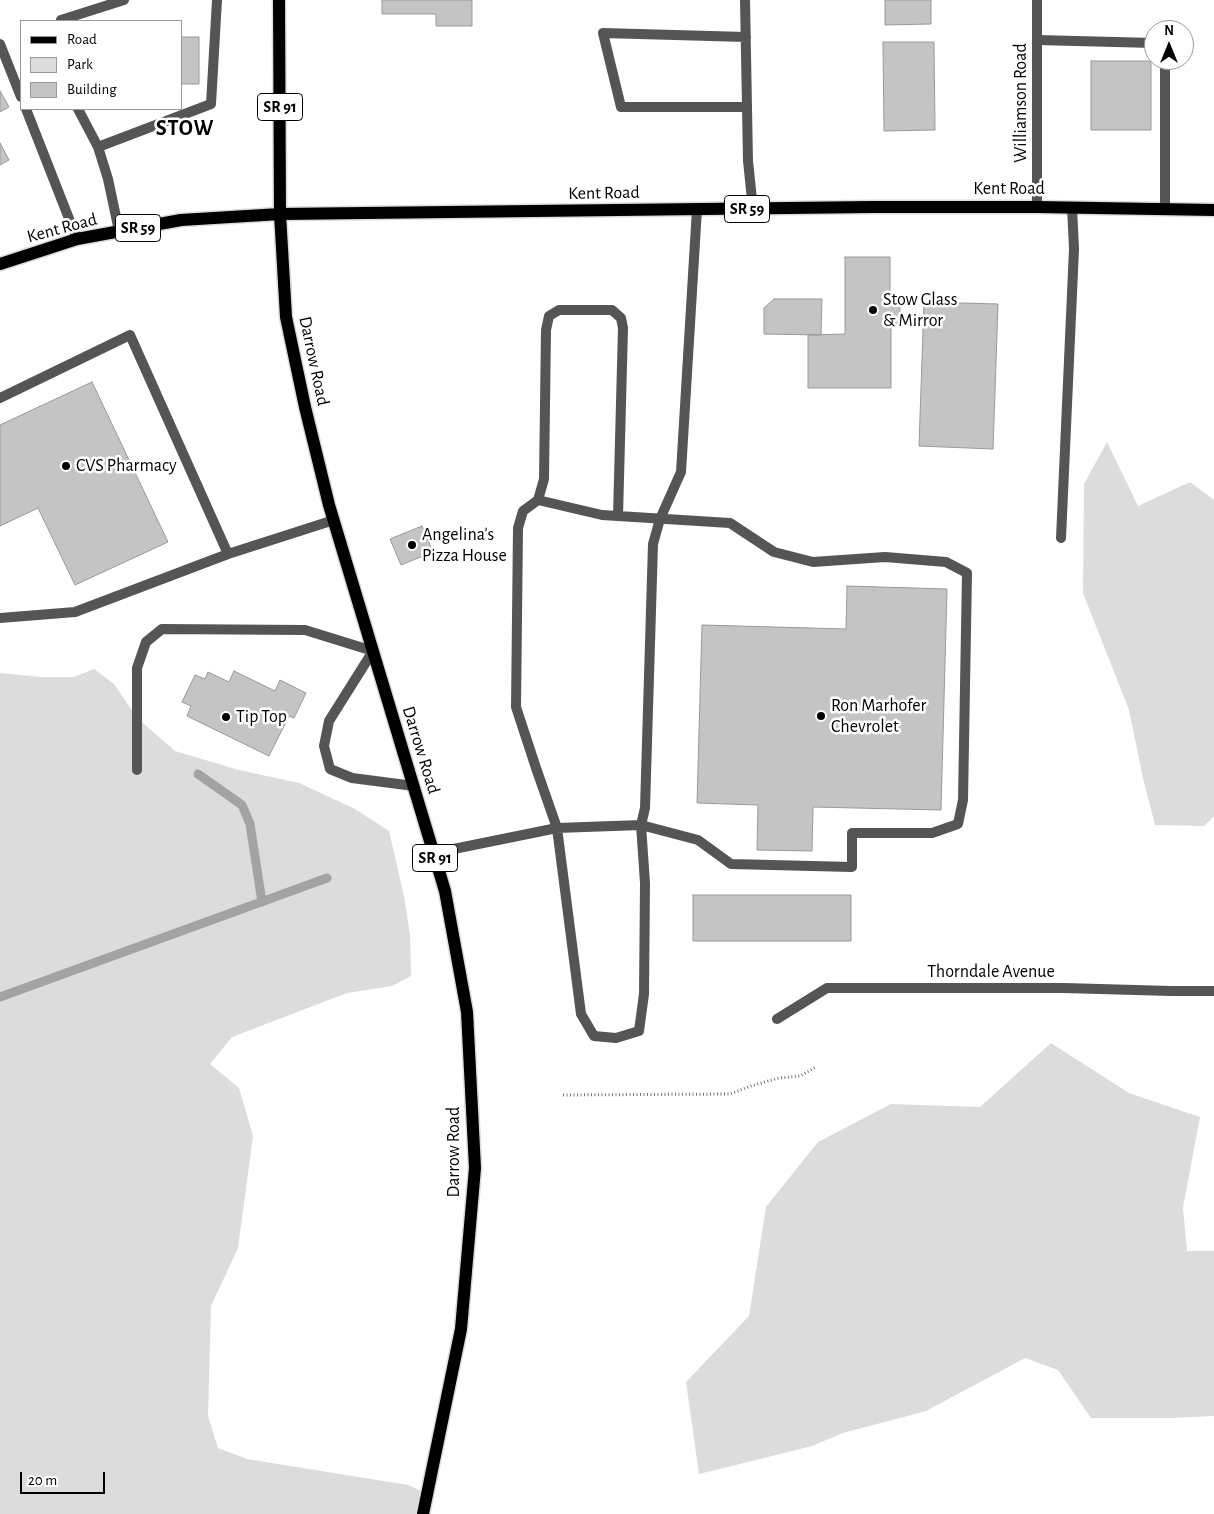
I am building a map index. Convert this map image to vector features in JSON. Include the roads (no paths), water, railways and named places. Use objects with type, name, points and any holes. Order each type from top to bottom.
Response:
[{"type":"main road","name":"Darrow Road","points":[[279,0],[280,214],[286,317],[305,407],[334,520],[446,891],[467,1012],[475,1168],[461,1329],[423,1514]]},
{"type":"main road","name":"Kent Road","points":[[0,264],[77,239],[119,231],[181,220],[280,214],[1037,207],[1214,210]]},
{"type":"street","points":[[61,20],[124,0]]},
{"type":"street","points":[[98,147],[211,104],[217,0]]},
{"type":"street","points":[[745,0],[748,161],[753,209]]},
{"type":"street","name":"Williamson Road","points":[[1037,0],[1037,207]]},
{"type":"street","points":[[746,36],[604,33],[621,107],[747,108]]},
{"type":"street","points":[[1037,40],[1144,43]]},
{"type":"street","points":[[0,44],[20,94]]},
{"type":"street","points":[[1165,70],[1165,209]]},
{"type":"street","points":[[26,110],[77,239]]},
{"type":"street","points":[[79,110],[98,147],[108,179],[119,231]]},
{"type":"street","points":[[1060,538],[1074,249],[1072,207]]},
{"type":"street","points":[[618,516],[623,328],[621,318],[612,310],[560,310],[549,316],[546,330],[544,479],[538,500],[522,511],[518,528],[516,707],[557,828],[581,1014],[594,1036],[616,1038],[639,1031],[644,994],[645,883],[641,825],[645,808],[653,544],[660,519],[680,472],[696,209]]},
{"type":"street","points":[[0,398],[130,335],[228,554]]},
{"type":"street","points":[[434,853],[557,828],[641,825],[698,840],[731,864],[852,867],[852,833],[932,833],[958,824],[962,800],[967,573],[946,562],[885,557],[813,562],[774,552],[730,523],[602,515],[538,500]]},
{"type":"street","points":[[0,618],[75,612],[228,554],[334,520]]},
{"type":"street","points":[[137,770],[137,668],[146,642],[162,629],[305,630],[373,651],[329,721],[324,746],[330,769],[352,778],[414,786]]},
{"type":"street","name":"Thorndale Avenue","points":[[777,1019],[827,988],[1064,988],[1214,991]]},
{"type":"waterway","points":[[198,774],[242,805],[250,824],[262,902]]},
{"type":"waterway","points":[[0,997],[327,878]]},
{"type":"place","name":"Stow Glass & Mirror","points":[[873,310]]},
{"type":"place","name":"CVS Pharmacy","points":[[66,466]]},
{"type":"place","name":"Angelina's Pizza House","points":[[412,545]]},
{"type":"place","name":"Ron Marhofer Chevrolet","points":[[821,716]]},
{"type":"place","name":"Tip Top","points":[[226,717]]},
{"type":"district","name":"STOW","points":[[185,128]]}]
